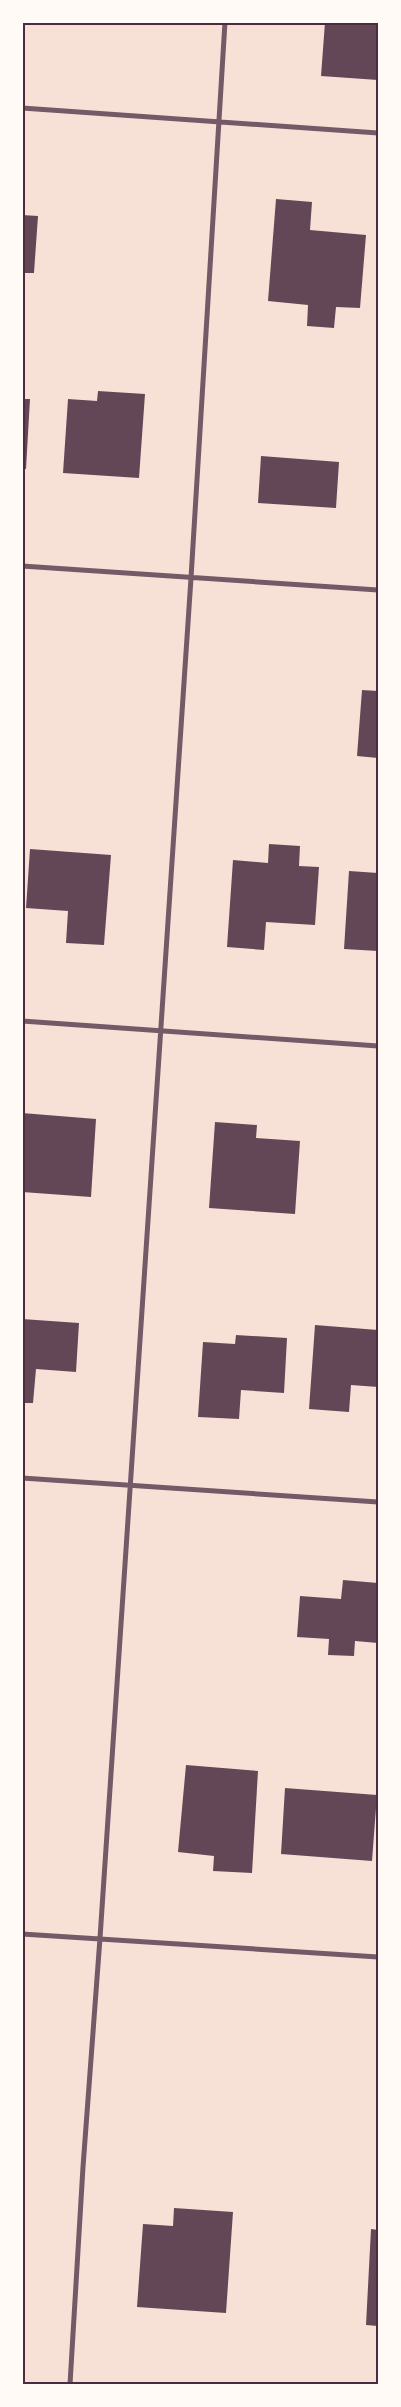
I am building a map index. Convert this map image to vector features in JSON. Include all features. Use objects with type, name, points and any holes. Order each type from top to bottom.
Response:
[{"type":"street","points":[[70,2384],[83,2167],[191,578],[225,22]]},
{"type":"street","points":[[22,108],[378,133]]},
{"type":"street","points":[[22,566],[378,590]]},
{"type":"street","points":[[22,1021],[378,1046]]},
{"type":"street","points":[[22,1478],[378,1502]]},
{"type":"street","points":[[22,1934],[378,1957]]},
{"type":"building","points":[[325,22],[378,22],[378,80],[321,76]]},
{"type":"building","points":[[276,199],[312,202],[310,230],[366,235],[360,308],[336,307],[334,328],[307,326],[308,305],[268,301]]},
{"type":"building","points":[[22,215],[38,216],[34,273],[22,273]]},
{"type":"building","points":[[98,391],[145,394],[139,478],[63,473],[68,399],[97,401]]},
{"type":"building","points":[[22,399],[30,399],[26,469],[22,469]]},
{"type":"building","points":[[261,456],[339,462],[336,508],[258,503]]},
{"type":"building","points":[[362,690],[378,691],[378,758],[357,756]]},
{"type":"building","points":[[269,844],[300,846],[299,866],[319,867],[315,925],[266,922],[264,950],[227,947],[233,860],[268,863]]},
{"type":"building","points":[[30,849],[111,855],[104,945],[66,943],[68,911],[26,908]]},
{"type":"building","points":[[349,871],[378,873],[378,951],[344,949]]},
{"type":"building","points":[[22,1113],[96,1119],[91,1197],[22,1192]]},
{"type":"building","points":[[215,1122],[257,1125],[256,1138],[300,1141],[295,1214],[209,1208]]},
{"type":"building","points":[[22,1319],[79,1323],[76,1372],[36,1369],[33,1403],[22,1403]]},
{"type":"building","points":[[315,1325],[378,1330],[378,1387],[351,1385],[349,1412],[309,1409]]},
{"type":"building","points":[[236,1335],[287,1338],[284,1393],[241,1390],[239,1419],[198,1417],[203,1342],[235,1344]]},
{"type":"building","points":[[343,1580],[378,1583],[378,1643],[355,1641],[354,1656],[328,1655],[329,1639],[297,1637],[300,1596],[341,1599]]},
{"type":"building","points":[[186,1765],[258,1771],[252,1873],[213,1871],[214,1856],[178,1852]]},
{"type":"building","points":[[285,1788],[377,1795],[372,1861],[281,1854]]},
{"type":"building","points":[[174,2208],[233,2212],[226,2313],[137,2307],[143,2224],[173,2226]]},
{"type":"building","points":[[371,2229],[378,2230],[378,2326],[366,2325]]}]
